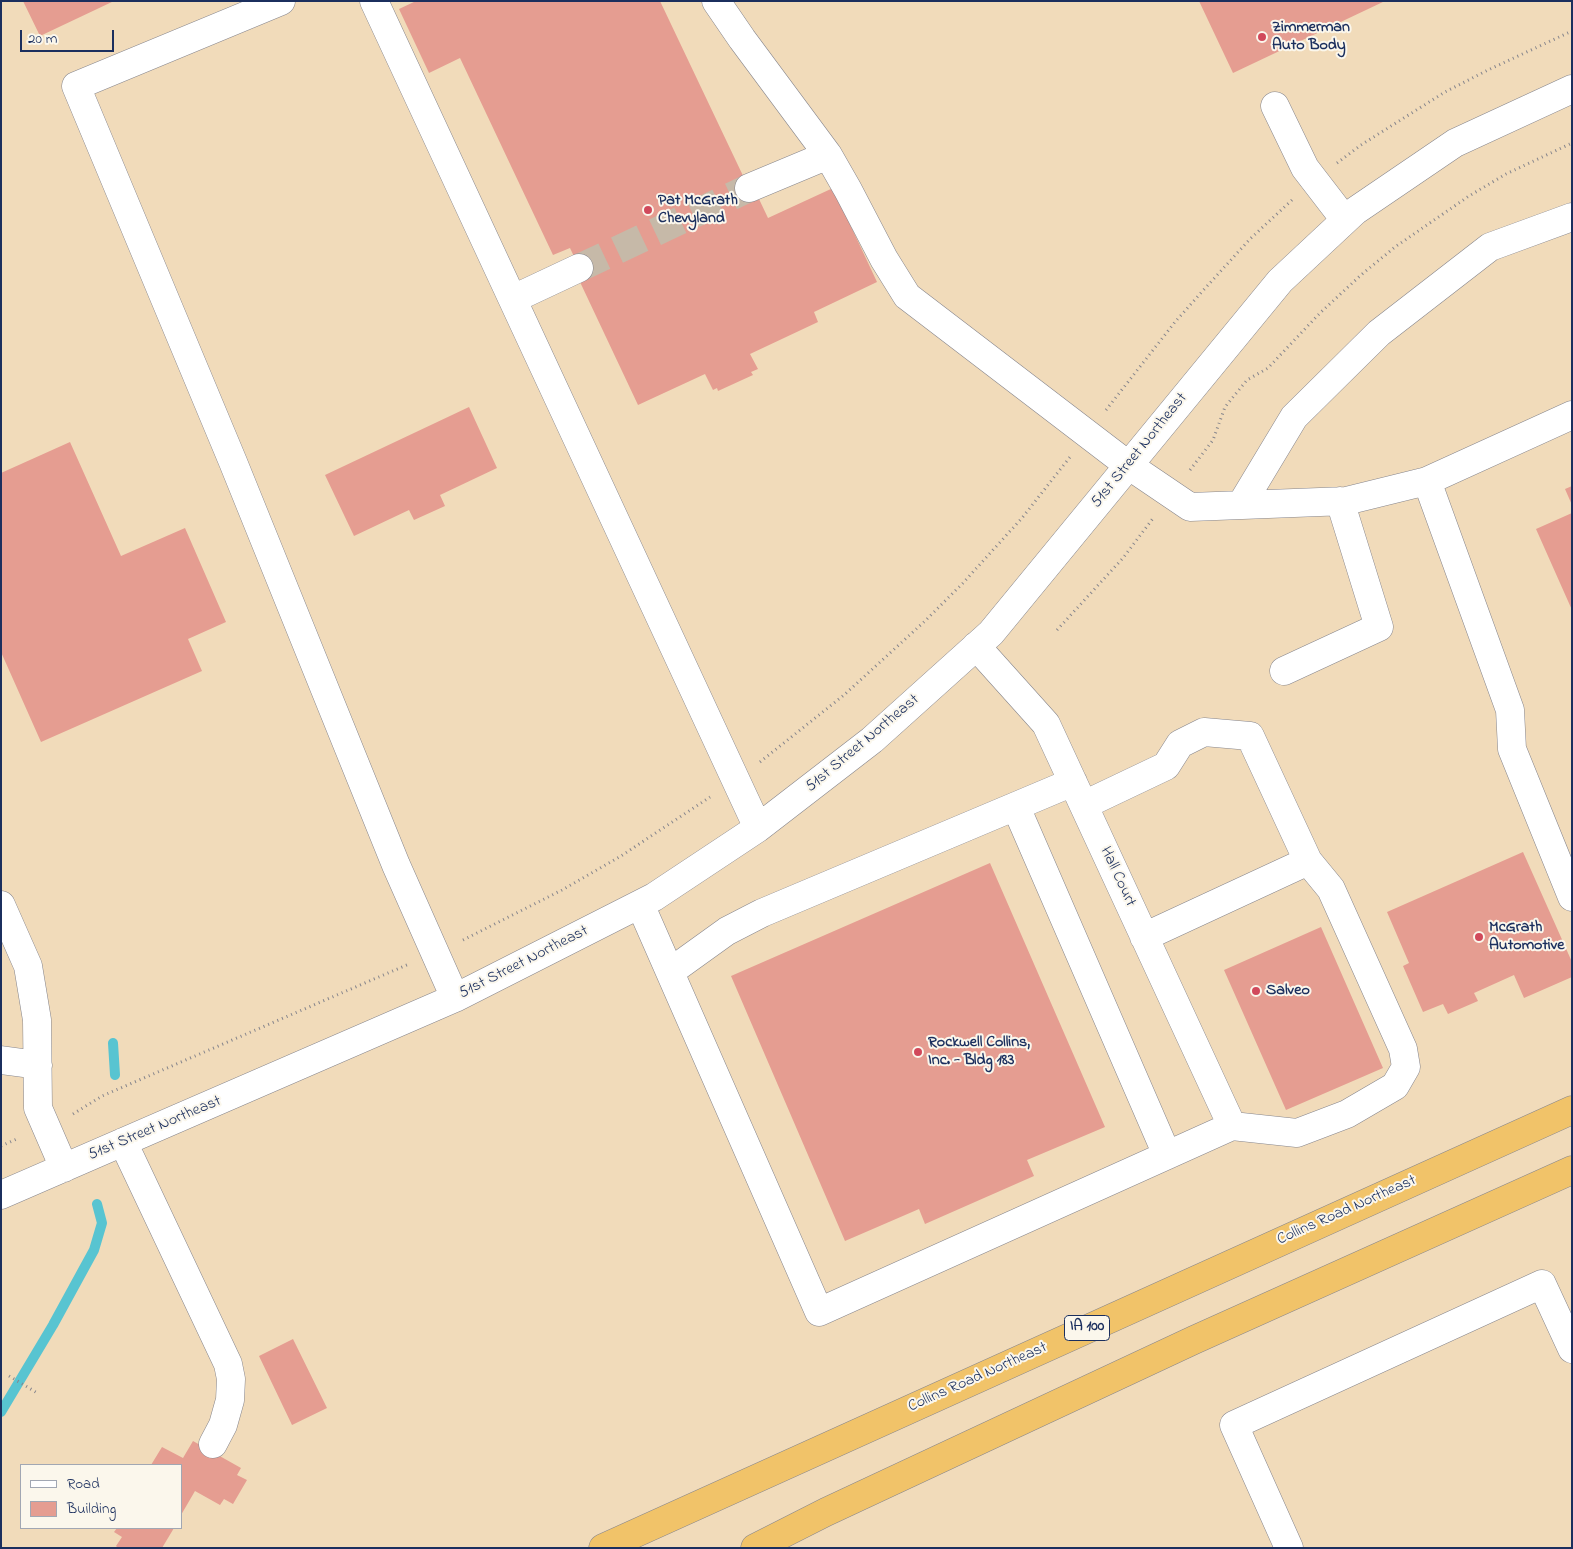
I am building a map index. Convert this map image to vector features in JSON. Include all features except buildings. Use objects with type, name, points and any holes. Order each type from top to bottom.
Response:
[{"type":"highway","name":"Collins Road Northeast","points":[[603,1548],[1572,1110]]},
{"type":"highway","points":[[755,1548],[826,1512],[1194,1340],[1572,1170]]},
{"type":"highway","points":[[761,1548],[826,1512]]},
{"type":"street","points":[[281,1],[76,86],[233,462],[396,865],[455,998]]},
{"type":"street","points":[[374,1],[758,828]]},
{"type":"street","points":[[716,1],[828,155],[884,259],[907,296],[1128,465],[1190,507],[1340,501],[1427,481],[1572,415]]},
{"type":"street","name":"51st Street Northeast","points":[[1,1195],[455,998],[654,897],[758,828],[872,740],[991,632],[1280,280],[1355,210],[1455,143],[1572,89]]},
{"type":"street","points":[[1275,106],[1305,168],[1345,220]]},
{"type":"street","points":[[749,188],[828,155]]},
{"type":"street","points":[[1240,505],[1294,417],[1380,333],[1490,247],[1572,217]]},
{"type":"street","points":[[513,299],[580,268]]},
{"type":"street","points":[[1427,481],[1510,710],[1512,749],[1572,897]]},
{"type":"street","points":[[1284,671],[1379,628],[1340,501]]},
{"type":"street","name":"Hall Court","points":[[976,646],[1046,724],[1232,1126]]},
{"type":"street","points":[[640,904],[819,1312],[1232,1126],[1297,1133],[1347,1114],[1395,1086],[1406,1067],[1403,1049],[1331,889],[1308,861],[1250,736],[1204,732],[1180,744],[1166,766],[1078,794],[1016,806],[762,914],[727,931],[670,972]]},
{"type":"street","points":[[1016,806],[1168,1155]]},
{"type":"street","points":[[1144,937],[1308,861]]},
{"type":"street","points":[[1,905],[28,966],[37,1020],[38,1108],[64,1168]]},
{"type":"street","points":[[1,1060],[38,1065]]},
{"type":"street","points":[[123,1142],[228,1364],[231,1379],[230,1400],[223,1424],[213,1444]]},
{"type":"street","points":[[1289,1548],[1234,1425],[1542,1284],[1563,1312],[1572,1349]]},
{"type":"path","points":[[1,1146],[74,1114],[102,1096],[480,932],[562,890],[621,856],[682,817],[756,765],[837,700],[925,621],[962,583],[1022,518],[1175,322],[1250,239],[1315,180],[1361,145],[1445,92],[1572,31]]},
{"type":"path","points":[[1057,630],[1122,558],[1172,494],[1213,440],[1224,407],[1247,380],[1268,368],[1320,313],[1395,247],[1469,196],[1514,170],[1572,143]]},
{"type":"path","points":[[9,1376],[39,1394]]},
{"type":"waterway","points":[[113,1043],[115,1075]]},
{"type":"waterway","points":[[1,1412],[53,1325],[94,1250],[102,1223],[97,1204]]},
{"type":"tunnel","points":[[579,268],[749,188]]},
{"type":"place","name":"Zimmerman Auto Body","points":[[1262,37]]},
{"type":"place","name":"Pat McGrath Chevyland","points":[[648,210]]},
{"type":"place","name":"McGrath Automotive","points":[[1479,937]]},
{"type":"place","name":"Salveo","points":[[1256,991]]},
{"type":"place","name":"Rockwell Collins, Inc. - Bldg 183","points":[[918,1052]]}]
